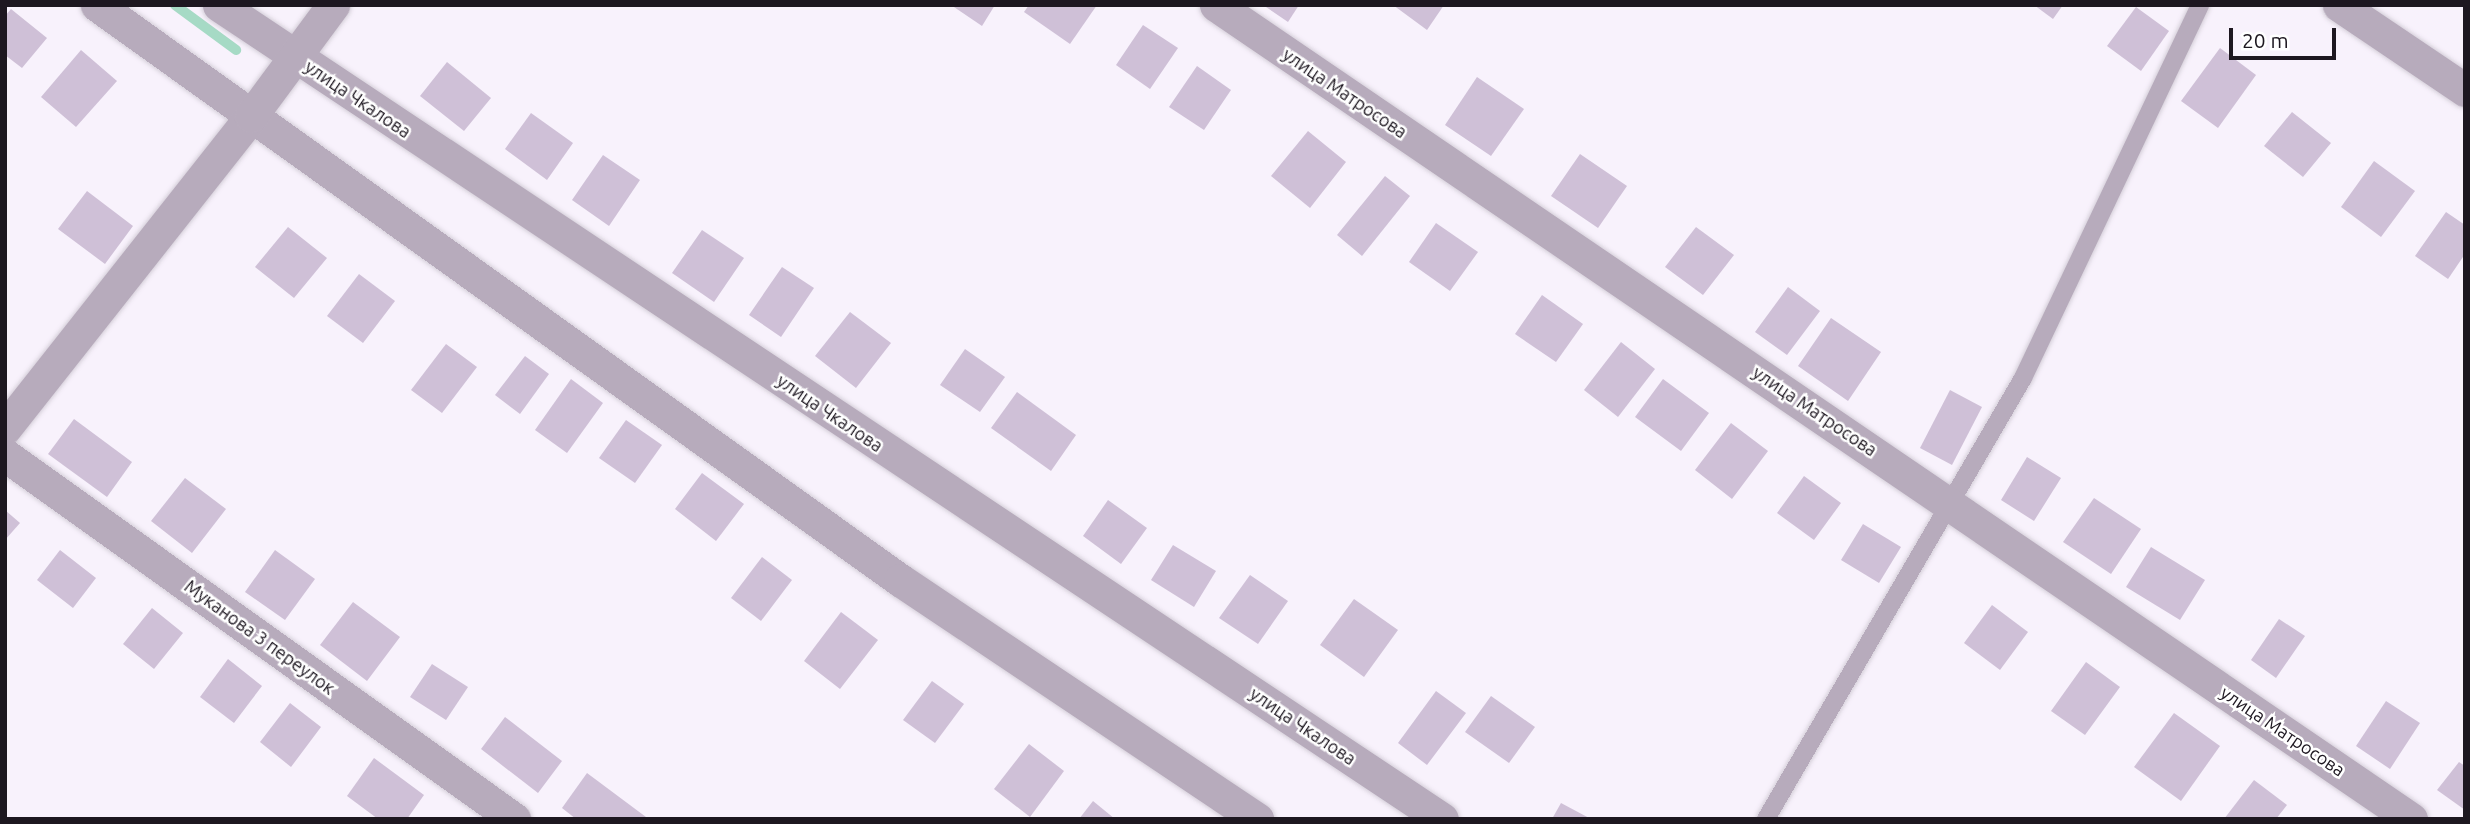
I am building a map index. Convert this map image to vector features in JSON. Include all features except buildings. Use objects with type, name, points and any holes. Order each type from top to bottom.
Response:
[{"type":"street","points":[[97,5],[900,580],[1257,819]]},
{"type":"street","name":"улица Чкалова","points":[[219,5],[1442,819]]},
{"type":"street","points":[[5,428],[251,116],[333,5]]},
{"type":"street","name":"улица Матросова","points":[[1216,5],[1950,502],[2412,819]]},
{"type":"street","points":[[2339,5],[2465,90]]},
{"type":"street","name":"Муканова 3 переулок","points":[[5,455],[514,819]]},
{"type":"lane","points":[[1766,819],[2023,378],[2200,5]]},
{"type":"waterway","points":[[175,5],[236,50]]}]
